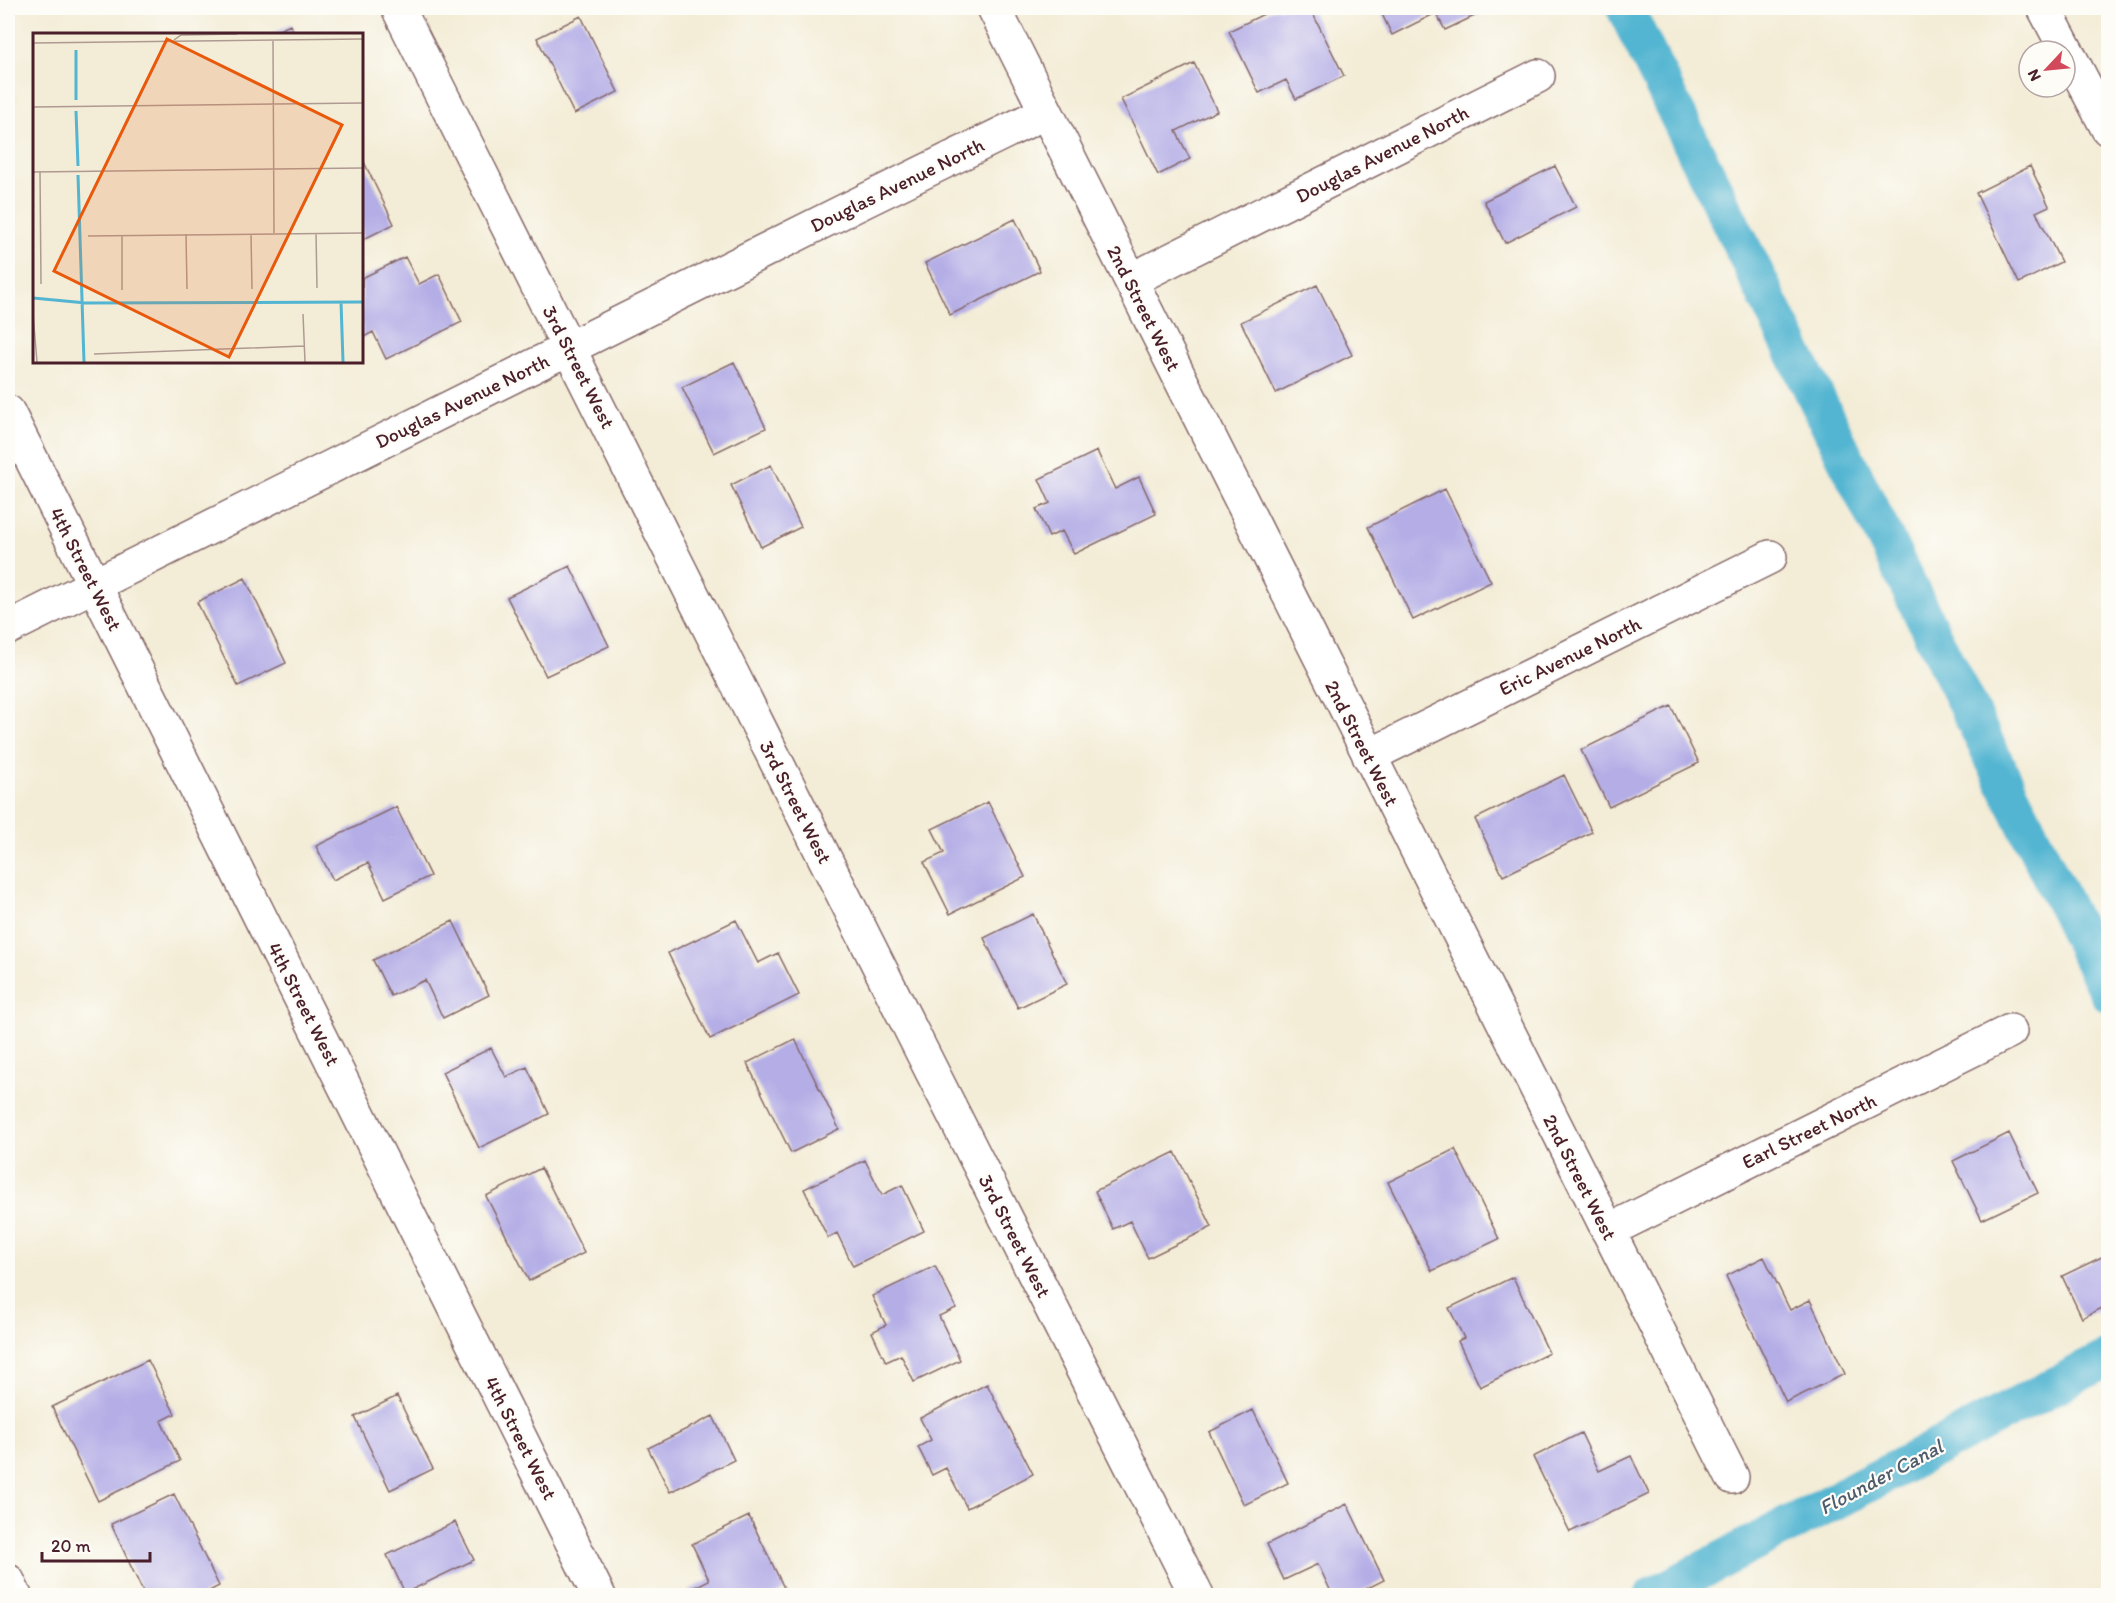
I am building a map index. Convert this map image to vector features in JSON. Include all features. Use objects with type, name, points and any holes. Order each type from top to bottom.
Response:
[{"type":"street","name":"3rd Street West","points":[[398,8],[1197,1596]]},
{"type":"street","name":"2nd Street West","points":[[993,8],[1732,1478]]},
{"type":"street","points":[[2044,8],[2109,129]]},
{"type":"street","name":"Douglas Avenue North","points":[[1131,280],[1538,76]]},
{"type":"street","name":"Douglas Avenue North","points":[[8,628],[1046,112]]},
{"type":"street","name":"4th Street West","points":[[8,412],[599,1596]]},
{"type":"street","name":"Eric Avenue North","points":[[1369,756],[1770,557]]},
{"type":"street","name":"Earl Street North","points":[[1608,1231],[2010,1031]]},
{"type":"street","points":[[8,1581],[15,1596]]},
{"type":"building","points":[[1276,8],[1310,8],[1344,76],[1296,99],[1286,80],[1259,93],[1229,31]]},
{"type":"building","points":[[1379,8],[1491,8],[1445,30],[1436,13],[1392,35]]},
{"type":"building","points":[[581,16],[618,92],[574,114],[537,38]]},
{"type":"building","points":[[290,25],[294,33],[273,33]]},
{"type":"building","points":[[1194,63],[1217,111],[1176,131],[1190,159],[1158,175],[1121,99]]},
{"type":"building","points":[[363,160],[394,224],[363,240]]},
{"type":"building","points":[[1555,166],[1576,207],[1505,243],[1484,201]]},
{"type":"building","points":[[2030,166],[2049,206],[2036,212],[2061,262],[2019,283],[1976,193]]},
{"type":"building","points":[[1015,219],[1040,271],[950,315],[925,263]]},
{"type":"building","points":[[405,257],[419,284],[439,274],[462,322],[386,359],[373,332],[363,337],[363,278]]},
{"type":"building","points":[[1317,285],[1352,355],[1276,393],[1241,322]]},
{"type":"building","points":[[734,362],[766,428],[714,453],[682,387]]},
{"type":"building","points":[[1097,451],[1115,489],[1139,477],[1156,514],[1074,554],[1062,531],[1049,537],[1036,509],[1050,503],[1039,479]]},
{"type":"building","points":[[771,465],[801,527],[761,547],[731,485]]},
{"type":"building","points":[[1445,489],[1491,582],[1413,620],[1368,527]]},
{"type":"building","points":[[570,566],[609,646],[546,676],[507,597]]},
{"type":"building","points":[[245,578],[286,663],[238,686],[197,602]]},
{"type":"building","points":[[1671,706],[1699,763],[1609,807],[1581,750]]},
{"type":"building","points":[[1564,775],[1592,832],[1503,876],[1475,819]]},
{"type":"building","points":[[988,802],[1025,877],[950,914],[924,862],[944,853],[932,829]]},
{"type":"building","points":[[396,807],[430,876],[385,898],[368,863],[333,880],[316,846]]},
{"type":"building","points":[[1033,914],[1067,984],[1018,1008],[984,938]]},
{"type":"building","points":[[736,920],[758,963],[778,953],[799,995],[710,1039],[668,953]]},
{"type":"building","points":[[453,921],[489,995],[443,1018],[425,980],[391,996],[373,960]]},
{"type":"building","points":[[795,1039],[839,1129],[791,1153],[747,1063]]},
{"type":"building","points":[[491,1048],[506,1077],[527,1067],[549,1114],[479,1148],[442,1072]]},
{"type":"building","points":[[2009,1133],[2038,1193],[1982,1220],[1953,1161]]},
{"type":"building","points":[[1455,1149],[1499,1239],[1432,1271],[1388,1182]]},
{"type":"building","points":[[1175,1152],[1212,1227],[1148,1258],[1130,1221],[1113,1229],[1095,1191]]},
{"type":"building","points":[[865,1160],[882,1195],[902,1185],[924,1231],[853,1266],[837,1233],[828,1238],[804,1189]]},
{"type":"building","points":[[541,1168],[584,1253],[529,1281],[486,1196]]},
{"type":"building","points":[[2108,1254],[2108,1305],[2082,1318],[2062,1276]]},
{"type":"building","points":[[1764,1257],[1790,1310],[1810,1300],[1845,1374],[1786,1402],[1726,1276]]},
{"type":"building","points":[[935,1266],[956,1308],[939,1316],[960,1360],[914,1382],[901,1355],[886,1362],[872,1332],[886,1325],[872,1296]]},
{"type":"building","points":[[1513,1277],[1549,1353],[1480,1387],[1458,1341],[1464,1338],[1449,1308]]},
{"type":"building","points":[[148,1360],[175,1414],[161,1421],[180,1461],[98,1501],[52,1407]]},
{"type":"building","points":[[987,1384],[1033,1474],[967,1508],[946,1468],[932,1475],[918,1447],[931,1440],[920,1418]]},
{"type":"building","points":[[397,1396],[433,1469],[390,1490],[355,1417]]},
{"type":"building","points":[[1253,1410],[1288,1483],[1244,1505],[1209,1432]]},
{"type":"building","points":[[713,1416],[734,1460],[670,1492],[648,1448]]},
{"type":"building","points":[[1581,1433],[1599,1471],[1631,1456],[1649,1494],[1570,1532],[1533,1457]]},
{"type":"building","points":[[174,1494],[219,1586],[200,1596],[145,1596],[111,1524]]},
{"type":"building","points":[[1347,1504],[1384,1580],[1352,1596],[1333,1596],[1318,1564],[1284,1580],[1267,1544]]},
{"type":"building","points":[[749,1516],[785,1590],[773,1596],[691,1596],[689,1590],[709,1580],[692,1544]]},
{"type":"building","points":[[455,1522],[474,1560],[405,1593],[387,1555]]},
{"type":"waterway","points":[[1625,8],[2108,993]]},
{"type":"waterway","name":"Flounder Canal","points":[[1653,1596],[2108,1358]]}]
